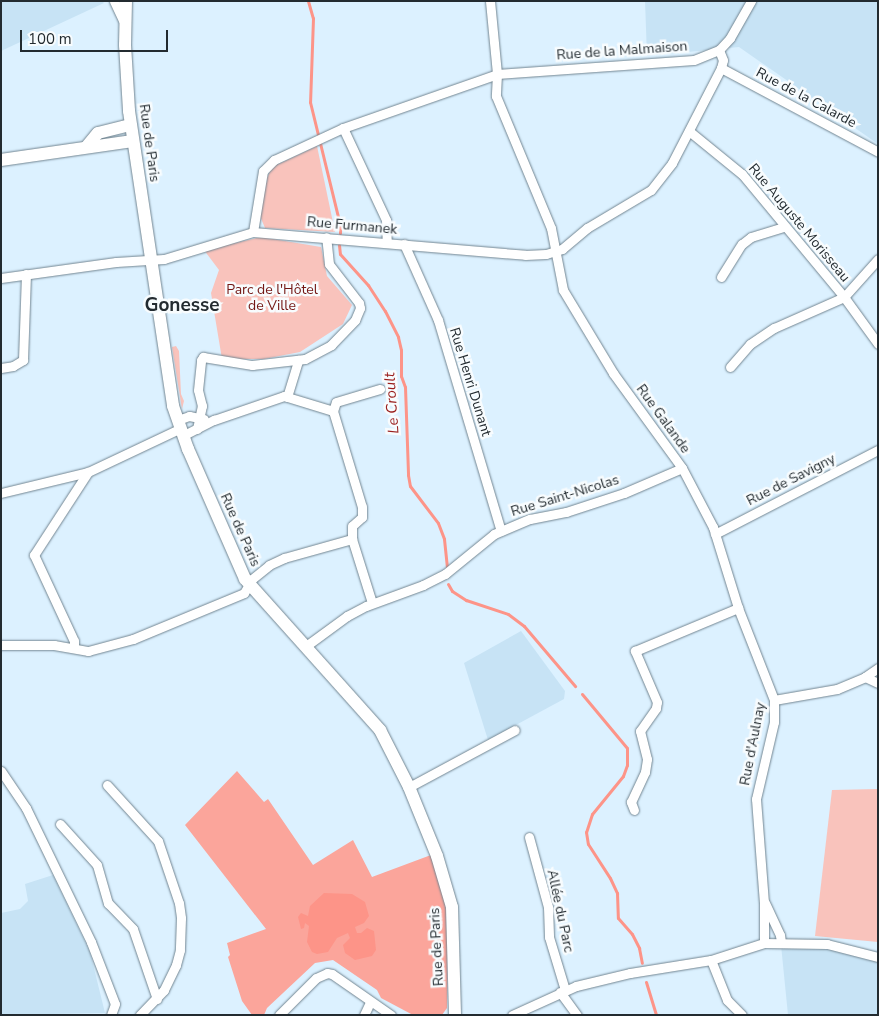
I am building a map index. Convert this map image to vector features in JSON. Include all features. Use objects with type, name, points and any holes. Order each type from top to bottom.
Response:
[{"type":"street","points":[[114,1],[124,25]]},
{"type":"street","name":"Rue de Paris","points":[[126,1],[124,25],[130,125],[173,406],[219,522],[245,579],[380,730],[409,787],[439,863],[452,908],[455,1015]]},
{"type":"street","name":"Rue Galande","points":[[490,1],[497,74],[496,96],[551,228],[564,290],[579,319],[639,411],[682,468],[715,534],[738,608],[774,700]]},
{"type":"street","points":[[556,251],[568,246],[587,228],[652,190],[672,163],[721,68],[723,60],[719,50],[730,38],[751,1]]},
{"type":"street","name":"Rue de la Malmaison","points":[[253,232],[260,179],[266,165],[343,128],[497,74],[694,60],[719,50]]},
{"type":"street","name":"Rue de la Calarde","points":[[721,68],[878,152]]},
{"type":"street","points":[[87,146],[98,133],[130,125]]},
{"type":"street","points":[[343,128],[386,220],[388,243]]},
{"type":"street","name":"Rue Auguste Morisseau","points":[[689,131],[742,174],[784,227],[844,297],[878,344]]},
{"type":"street","points":[[1,160],[87,146],[133,141]]},
{"type":"street","points":[[721,277],[742,244],[751,237],[784,227]]},
{"type":"street","name":"Rue Furmanek","points":[[1,278],[164,259],[253,232],[525,255],[556,251]]},
{"type":"street","points":[[197,429],[202,404],[198,390],[201,360],[203,357],[252,365],[317,359],[349,328],[360,308],[357,299],[330,264],[326,238]]},
{"type":"street","name":"Rue Henri Dunant","points":[[404,244],[438,320],[500,531]]},
{"type":"street","points":[[730,368],[750,344],[774,328],[844,297],[878,259]]},
{"type":"street","points":[[1,368],[13,366],[23,360],[26,274]]},
{"type":"street","points":[[287,397],[298,360]]},
{"type":"street","points":[[372,603],[352,539],[352,526],[362,517],[362,507],[333,411],[336,402],[380,389]]},
{"type":"street","points":[[181,427],[197,429],[214,420],[274,398],[287,397],[333,411]]},
{"type":"street","points":[[1,493],[88,472],[181,427],[189,416],[214,420]]},
{"type":"street","name":"Rue de Savigny","points":[[715,534],[878,450]]},
{"type":"street","name":"Rue Saint-Nicolas","points":[[306,646],[348,616],[372,603],[423,585],[445,574],[500,531],[530,519],[566,512],[624,494],[682,468]]},
{"type":"street","points":[[74,648],[74,641],[34,555],[88,472]]},
{"type":"street","points":[[1,645],[31,644],[88,651],[133,639],[244,594],[257,574],[269,565],[284,558],[352,539]]},
{"type":"street","points":[[634,810],[631,802],[645,772],[647,759],[640,731],[656,708],[657,702],[635,651],[738,608]]},
{"type":"street","name":"Rue d'Aulnay","points":[[764,943],[764,902],[756,799],[774,722],[774,700],[838,689],[865,677],[878,668]]},
{"type":"street","points":[[865,677],[878,683]]},
{"type":"street","points":[[409,787],[515,730]]},
{"type":"street","points":[[1,771],[26,808],[91,942],[115,1004],[111,1015]]},
{"type":"street","points":[[107,784],[158,842],[179,903],[181,918],[180,950],[176,965],[157,999],[140,1015]]},
{"type":"street","points":[[60,824],[97,865],[108,903],[133,930],[157,999]]},
{"type":"street","name":"Allée du Parc","points":[[529,837],[548,907],[549,937],[562,991],[577,1015]]},
{"type":"street","name":"Rue d'Aulnay","points":[[764,902],[780,935],[781,942]]},
{"type":"street","points":[[512,1015],[562,991],[630,973],[711,960],[764,943],[827,944],[878,957]]},
{"type":"street","points":[[711,960],[727,1000],[742,1015]]},
{"type":"street","points":[[279,1015],[316,978],[327,974],[337,977],[389,1014]]},
{"type":"street","points":[[364,1015],[370,1002]]},
{"type":"shaded area","points":[[1,1],[102,1],[104,3],[1,51]]},
{"type":"shaded area","points":[[645,1],[878,1],[878,144],[739,47],[647,56]]},
{"type":"shaded area","points":[[521,631],[565,691],[564,699],[488,740],[464,663]]},
{"type":"shaded area","points":[[237,771],[264,802],[268,799],[313,865],[353,840],[372,877],[431,855],[445,894],[448,950],[447,1008],[442,1015],[413,1015],[381,998],[377,990],[333,960],[315,963],[267,1008],[264,1015],[252,1015],[242,1001],[228,957],[230,955],[227,943],[266,929],[185,825]]},
{"type":"shaded area","points":[[53,875],[90,952],[105,1013],[1,1015],[1,913],[20,909],[28,901],[25,884]]},
{"type":"shaded area","points":[[324,893],[352,894],[365,902],[369,916],[364,923],[355,927],[357,933],[361,933],[367,928],[374,931],[376,950],[372,956],[355,960],[345,953],[343,945],[350,938],[348,933],[337,938],[328,952],[317,954],[312,952],[307,942],[309,926],[305,923],[304,928],[301,929],[298,917],[301,913],[308,916],[310,906]]},
{"type":"shaded area","points":[[814,941],[878,952],[878,1015],[788,1015],[781,945]]},
{"type":"green space","points":[[317,146],[335,232],[265,228],[260,216],[267,178],[272,167]]},
{"type":"green space","name":"Parc de l'Hôtel de Ville","points":[[261,237],[321,247],[327,276],[352,305],[343,324],[300,352],[264,359],[222,359],[211,293],[219,270],[204,250]]},
{"type":"green space","points":[[176,346],[179,351],[181,394],[184,401],[182,409],[172,347]]},
{"type":"green space","points":[[878,789],[878,942],[815,936],[832,790]]},
{"type":"waterway","name":"Le Croult","points":[[308,1],[313,18],[310,102],[340,225],[340,233]]},
{"type":"waterway","name":"Le Croult","points":[[339,245],[340,254],[368,285],[385,311],[398,337],[401,350],[401,376],[405,387],[410,486],[438,523],[444,539],[447,567]]},
{"type":"waterway","name":"Le Croult","points":[[448,584],[452,591],[466,600],[508,614],[524,626],[575,686]]},
{"type":"waterway","name":"Le Croult","points":[[582,694],[627,748],[627,765],[623,776],[592,814],[586,832],[588,844],[610,878],[617,893],[618,918],[632,934],[639,948],[642,963]]},
{"type":"waterway","name":"Le Croult","points":[[646,982],[656,1015]]},
{"type":"district","name":"Gonesse","points":[[182,306]]}]
